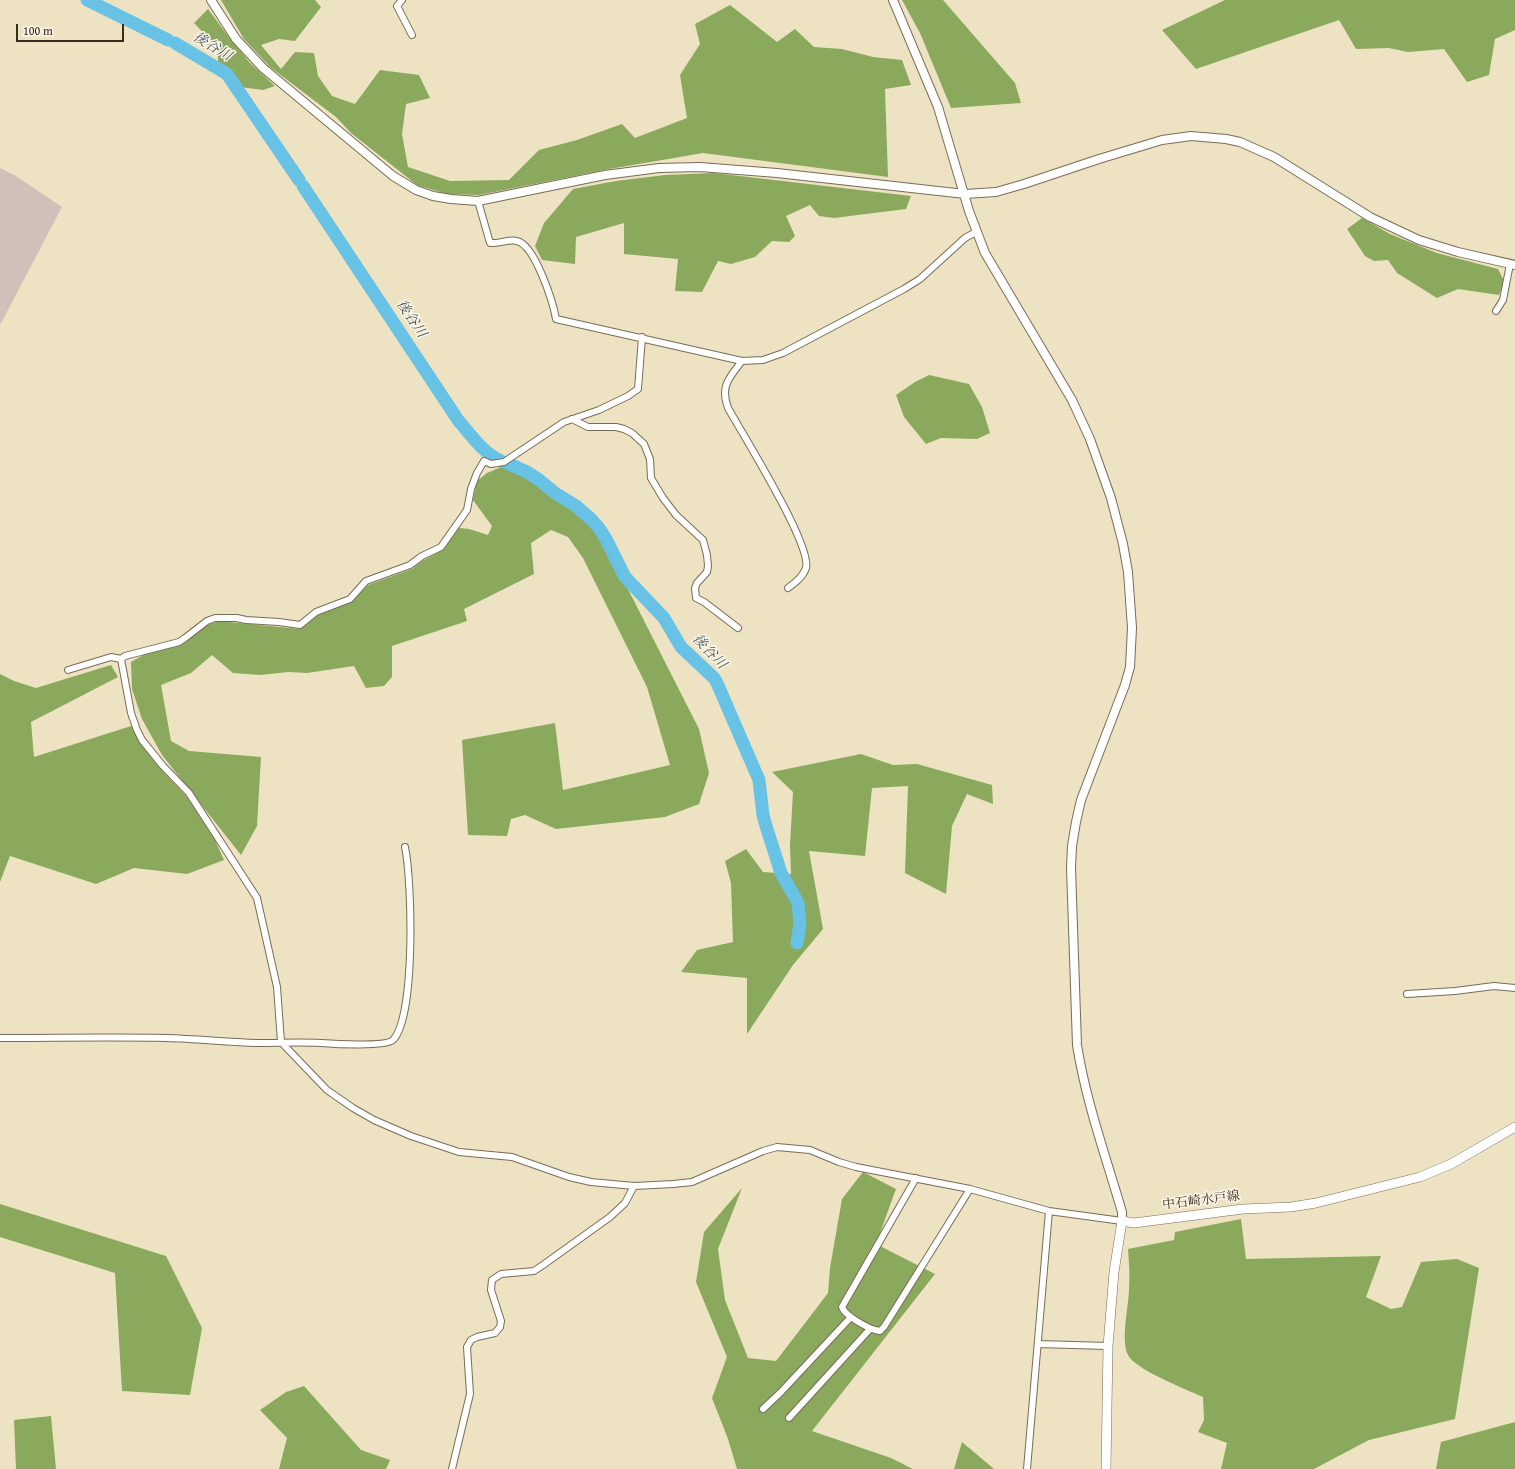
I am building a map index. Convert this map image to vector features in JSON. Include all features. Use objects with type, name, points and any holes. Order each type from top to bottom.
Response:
[{"type":"main road","name":"中石崎水戸線","points":[[1122,1221],[1134,1223],[1243,1209],[1291,1207],[1316,1203],[1420,1177],[1440,1170],[1515,1127]]},
{"type":"main road","points":[[1106,1469],[1108,1346],[1114,1272],[1122,1221]]},
{"type":"street","points":[[211,0],[236,39],[263,68],[393,176],[416,190],[433,196],[478,201],[605,175],[659,168],[700,167],[777,173],[965,194],[996,192],[1162,140],[1191,136],[1226,139],[1240,142],[1274,156],[1370,217],[1419,240],[1458,252],[1513,264],[1503,300],[1496,311]]},
{"type":"street","points":[[402,0],[397,6],[412,35]]},
{"type":"street","points":[[121,659],[131,713],[142,740],[163,766],[189,793],[257,898],[277,987],[281,1042],[327,1090],[352,1108],[374,1120],[411,1136],[459,1152],[512,1157],[569,1178],[591,1182],[634,1186],[692,1182],[763,1151],[777,1147],[810,1150],[838,1162],[856,1167],[970,1189],[1049,1211],[1122,1221],[1122,1212],[1088,1100],[1079,1056],[1071,868],[1072,846],[1081,800],[1125,685],[1130,667],[1132,628],[1128,572],[1118,519],[1096,454],[1081,418],[1056,372],[985,253],[976,232],[938,106],[893,0]]},
{"type":"street","points":[[478,201],[490,243],[517,241],[524,244],[529,251],[547,287],[556,319],[642,337],[742,361],[762,360],[783,353],[904,289],[920,279],[965,238],[976,232]]},
{"type":"street","points":[[68,670],[111,657],[121,659],[126,656],[179,642],[208,621],[215,618],[237,618],[300,625],[316,612],[350,599],[366,581],[410,565],[422,556],[441,547],[467,510],[477,473],[484,461],[491,464],[504,462],[572,419],[599,410],[628,396],[638,389],[642,337]]},
{"type":"street","points":[[742,361],[729,380],[724,390],[724,397],[728,408],[766,472],[794,526],[803,548],[806,567],[799,580],[788,588]]},
{"type":"street","points":[[572,419],[588,427],[616,427],[624,429],[632,433],[644,444],[650,459],[651,478],[663,498],[679,518],[704,540],[708,566],[706,572],[694,588],[696,598],[704,602],[738,628]]},
{"type":"street","points":[[0,1038],[166,1038],[257,1043],[281,1042],[350,1045],[384,1043],[391,1041],[398,1032],[407,1003],[410,960],[409,863],[405,847]]},
{"type":"street","points":[[1407,994],[1455,991],[1494,986],[1515,988]]},
{"type":"street","points":[[391,1041],[398,1045]]},
{"type":"street","points":[[916,1178],[842,1307],[843,1311],[870,1329],[880,1331],[884,1327],[970,1189]]},
{"type":"street","points":[[452,1469],[470,1394],[467,1347],[471,1340],[495,1333],[500,1327],[501,1321],[491,1290],[492,1280],[501,1274],[534,1271],[610,1217],[625,1203],[634,1186]]},
{"type":"street","points":[[1027,1469],[1049,1211]]},
{"type":"street","points":[[763,1409],[781,1392],[851,1317]]},
{"type":"street","points":[[789,1418],[870,1329]]},
{"type":"street","points":[[1038,1344],[1108,1346]]},
{"type":"shaded area","points":[[0,168],[16,176],[62,207],[0,325]]},
{"type":"green space","points":[[221,0],[315,0],[321,7],[295,41],[279,39],[261,45],[281,69],[295,52],[314,53],[318,76],[332,96],[355,104],[380,70],[419,75],[430,98],[406,104],[402,134],[408,167],[450,181],[509,180],[539,150],[577,140],[622,124],[635,138],[687,118],[680,75],[700,44],[695,24],[730,5],[777,42],[795,29],[814,47],[842,49],[873,57],[902,60],[911,85],[885,89],[888,177],[703,153],[604,170],[479,195],[447,194],[417,185],[351,133],[336,117],[270,67],[244,39]]},
{"type":"green space","points":[[902,0],[943,0],[1015,83],[1021,103],[951,108],[920,33]]},
{"type":"green space","points":[[1225,0],[1515,0],[1515,30],[1495,39],[1489,75],[1467,82],[1444,49],[1408,52],[1389,48],[1356,49],[1339,20],[1196,69],[1162,30]]},
{"type":"green space","points":[[208,9],[250,63],[275,86],[263,90],[240,87],[218,61],[218,48],[194,23]]},
{"type":"green space","points":[[714,173],[911,196],[906,209],[834,218],[819,216],[810,205],[786,216],[795,236],[789,242],[772,241],[755,257],[731,264],[718,261],[702,292],[675,291],[678,259],[624,254],[624,223],[576,237],[575,264],[542,260],[535,246],[544,223],[573,189],[616,181],[665,175]]},
{"type":"green space","points":[[1362,218],[1390,234],[1437,253],[1498,269],[1504,281],[1499,295],[1458,289],[1437,298],[1397,273],[1388,260],[1374,261],[1365,256],[1347,229]]},
{"type":"green space","points":[[929,375],[969,384],[982,407],[990,433],[977,439],[941,438],[926,444],[904,417],[896,395],[915,382]]},
{"type":"green space","points":[[506,465],[526,474],[559,499],[581,512],[599,532],[699,729],[709,773],[699,804],[665,817],[556,829],[525,815],[511,819],[507,836],[468,835],[462,740],[555,723],[563,790],[670,765],[647,687],[583,558],[568,537],[551,530],[531,543],[534,574],[464,609],[467,621],[392,646],[392,677],[384,686],[366,688],[354,666],[307,673],[288,672],[260,675],[233,673],[212,655],[191,673],[161,685],[171,741],[189,751],[261,757],[257,826],[241,855],[162,755],[142,719],[132,689],[131,662],[145,654],[182,644],[205,626],[219,621],[300,629],[318,615],[351,602],[368,585],[412,569],[422,561],[443,550],[459,528],[469,529],[488,535],[492,526],[473,500],[477,481],[487,473]]},
{"type":"green space","points":[[111,665],[118,677],[31,722],[34,757],[131,726],[143,747],[165,774],[188,798],[215,840],[224,860],[187,874],[134,868],[96,884],[10,856],[0,882],[0,674],[14,681],[36,688]]},
{"type":"green space","points":[[861,754],[893,765],[917,764],[992,785],[993,804],[967,794],[952,826],[946,894],[905,873],[908,786],[872,788],[865,856],[809,851],[823,929],[793,965],[747,1034],[747,978],[681,972],[697,950],[733,942],[731,883],[725,861],[746,849],[763,872],[791,874],[790,845],[793,792],[772,772]]},
{"type":"green space","points":[[863,1172],[896,1189],[876,1244],[935,1274],[812,1431],[891,1458],[913,1469],[737,1469],[728,1439],[712,1398],[727,1357],[696,1282],[704,1232],[742,1188],[718,1249],[725,1300],[748,1358],[776,1361],[828,1293],[830,1268],[842,1199]]},
{"type":"green space","points":[[0,1204],[166,1256],[202,1328],[190,1395],[122,1391],[115,1273],[0,1237]]},
{"type":"green space","points":[[1241,1219],[1246,1259],[1381,1256],[1366,1297],[1391,1309],[1402,1307],[1421,1262],[1457,1259],[1479,1268],[1455,1419],[1369,1440],[1314,1469],[1221,1469],[1227,1443],[1198,1432],[1204,1420],[1203,1397],[1164,1380],[1144,1369],[1130,1358],[1127,1352],[1125,1344],[1125,1325],[1129,1296],[1128,1249],[1174,1240],[1175,1232]]},
{"type":"green space","points":[[304,1386],[361,1450],[390,1460],[386,1469],[279,1469],[287,1438],[260,1410],[286,1392]]},
{"type":"green space","points":[[51,1416],[56,1469],[16,1469],[14,1420]]},
{"type":"green space","points":[[1515,1422],[1515,1469],[1436,1469],[1441,1442]]},
{"type":"green space","points":[[962,1442],[994,1469],[954,1469]]},
{"type":"waterway","name":"後谷川","points":[[87,0],[168,40]]},
{"type":"waterway","name":"後谷川","points":[[175,43],[227,74],[299,180]]},
{"type":"waterway","name":"後谷川","points":[[303,186],[458,420],[483,448],[501,461]]},
{"type":"waterway","name":"後谷川","points":[[507,463],[538,479],[555,493],[576,506],[591,519],[606,539],[625,577],[664,618],[681,647],[714,678],[759,780],[763,815],[766,826],[781,873],[798,903],[800,923],[797,943]]}]
